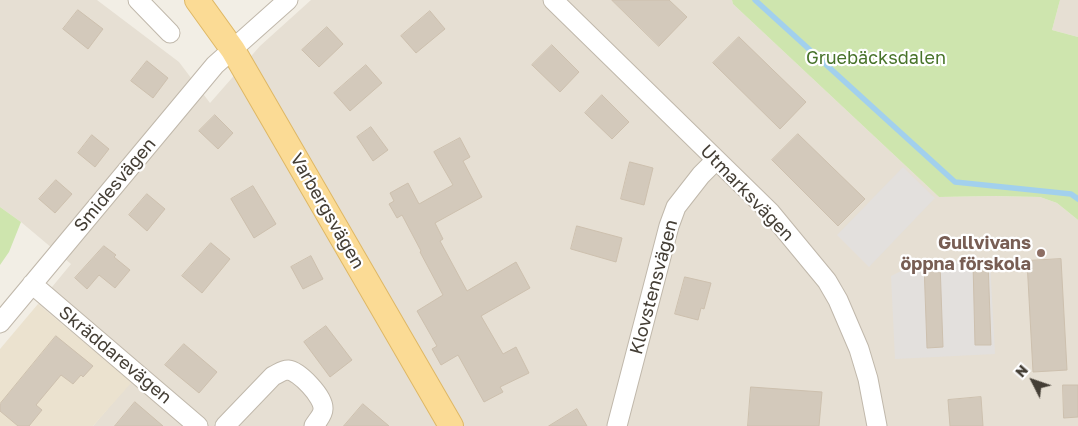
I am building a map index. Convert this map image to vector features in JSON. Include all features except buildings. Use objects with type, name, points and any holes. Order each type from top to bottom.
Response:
[{"type":"main road","name":"Varbergsvägen","points":[[197,0],[232,50],[451,426]]},
{"type":"street","points":[[138,0],[170,33]]},
{"type":"street","name":"Smidesvägen","points":[[0,323],[215,65],[288,0]]},
{"type":"street","name":"Utmarksvägen","points":[[554,0],[770,212],[826,281],[838,300],[859,349],[868,379],[877,426]]},
{"type":"street","name":"Klovstensvägen","points":[[617,426],[669,226],[676,208],[684,196],[716,160]]},
{"type":"street","name":"Skräddarevägen","points":[[32,284],[198,426]]},
{"type":"street","points":[[225,426],[274,376],[287,370],[296,373],[312,387],[321,400],[323,408],[321,416],[314,426]]},
{"type":"shaded area","points":[[0,0],[97,0],[179,62],[210,103],[260,46],[311,0],[732,0],[733,4],[939,197],[1040,197],[1057,203],[1078,220],[1078,426],[93,426],[131,381],[38,304],[71,264],[0,207]]},
{"type":"shaded area","points":[[1060,0],[1078,0],[1078,37],[1052,30]]},
{"type":"shaded area","points":[[903,167],[935,198],[869,267],[837,235]]},
{"type":"shaded area","points":[[990,261],[995,354],[895,359],[891,276],[919,262]]},
{"type":"shaded area","points":[[38,304],[132,382],[93,426],[0,426],[0,349]]},
{"type":"green space","name":"Gruebäcksdalen","points":[[732,0],[1060,0],[1052,30],[1078,37],[1078,220],[1057,203],[1040,197],[939,197],[733,4]]},
{"type":"green space","points":[[0,207],[21,222],[9,252],[0,265]]},
{"type":"waterway","points":[[755,0],[955,182],[1071,194],[1078,199]]},
{"type":"place","name":"Gullvivans öppna förskola","points":[[1041,253]]}]
